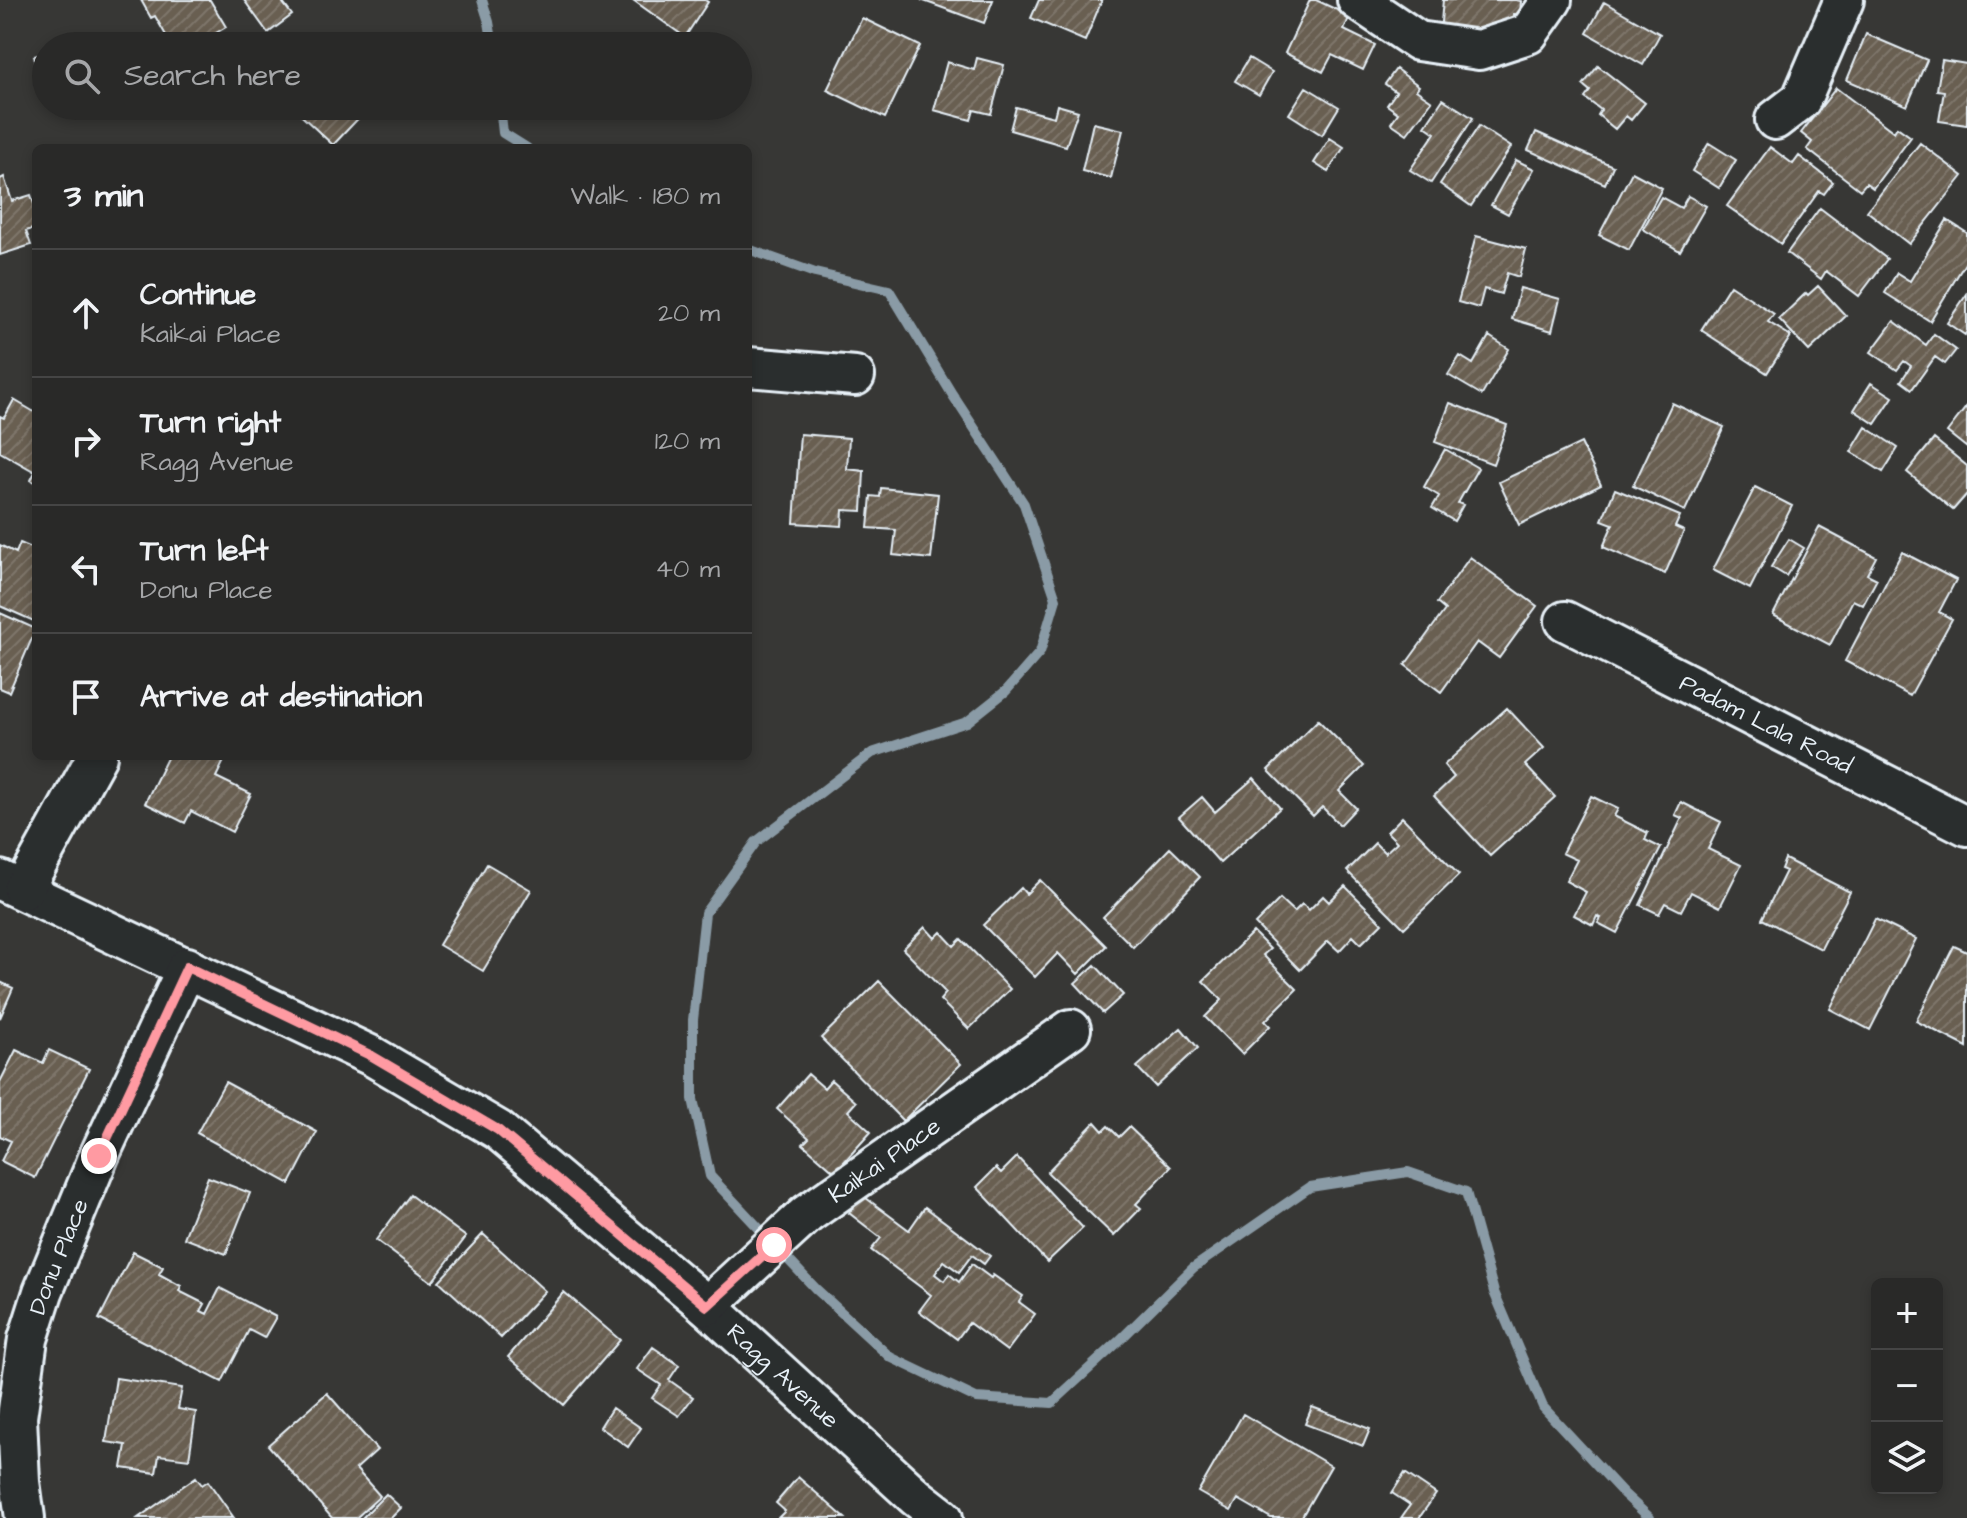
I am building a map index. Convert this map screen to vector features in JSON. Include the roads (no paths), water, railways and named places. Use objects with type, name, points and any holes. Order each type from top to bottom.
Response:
[{"type":"street","points":[[1357,0],[1418,41],[1479,50],[1552,0]]},
{"type":"street","points":[[1775,120],[1801,100],[1844,0]]},
{"type":"street","points":[[752,367],[855,376]]},
{"type":"street","name":"Padam Lala Road","points":[[1565,621],[1967,826]]},
{"type":"street","points":[[12,885],[94,760]]},
{"type":"street","name":"Ragg Avenue","points":[[12,885],[372,1056],[498,1130],[707,1306],[916,1497],[943,1518]]},
{"type":"street","name":"Donu Place","points":[[25,1518],[20,1482],[14,1339],[43,1292],[99,1156],[187,967]]},
{"type":"street","name":"Kaikai Place","points":[[707,1306],[807,1214],[1071,1029]]},
{"type":"waterway","points":[[482,0],[491,32]]},
{"type":"waterway","points":[[502,120],[503,133],[521,144]]},
{"type":"waterway","points":[[752,250],[815,273],[889,290],[1024,504],[1056,599],[1040,652],[1006,691],[967,722],[872,753],[756,842],[705,913],[693,1020],[693,1099],[710,1176],[769,1239]]},
{"type":"waterway","points":[[780,1251],[890,1357],[976,1398],[1052,1403],[1193,1268],[1310,1187],[1408,1172],[1466,1192],[1494,1292],[1543,1407],[1650,1518]]}]
